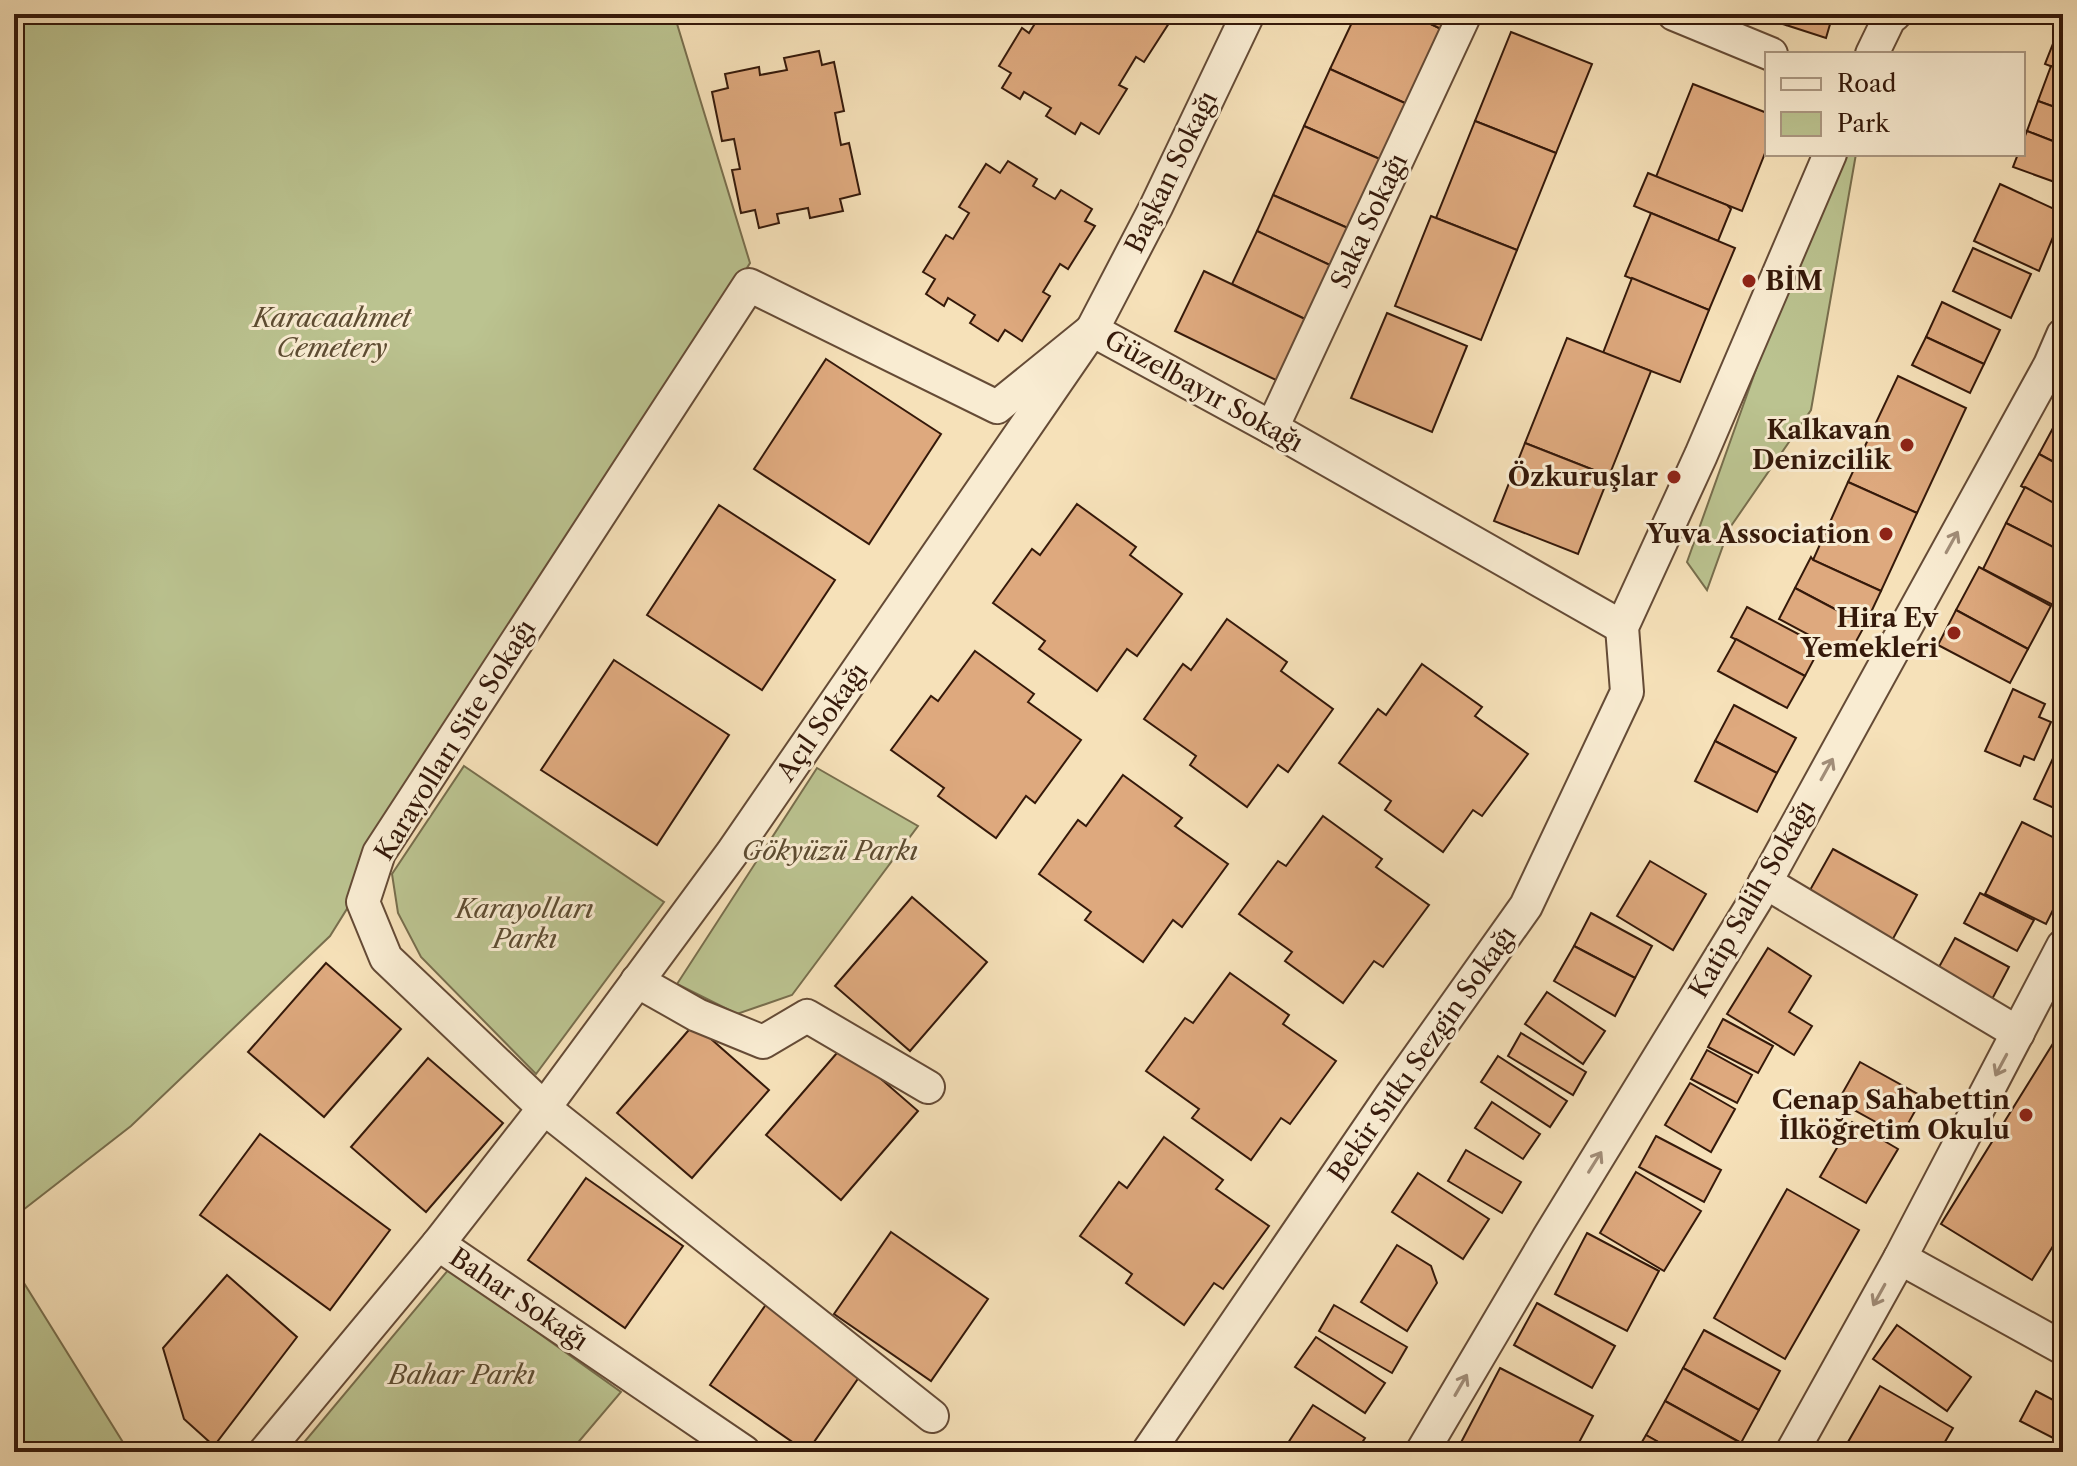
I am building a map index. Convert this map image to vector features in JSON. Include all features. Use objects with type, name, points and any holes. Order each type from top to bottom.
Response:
[{"type":"street","name":"Başkan Sokağı","points":[[1092,330],[1156,207],[1248,14]]},
{"type":"street","name":"Saka Sokağı","points":[[1272,428],[1465,14]]},
{"type":"street","points":[[1674,14],[1766,52]]},
{"type":"street","points":[[1873,52],[1890,16]]},
{"type":"street","points":[[1622,627],[1701,455],[1829,156]]},
{"type":"street","name":"Güzelbayır Sokağı","points":[[749,285],[997,407],[1092,330],[1272,428],[1622,627]]},
{"type":"street","name":"Karayolları Site Sokağı","points":[[749,285],[379,853],[363,902],[386,958],[544,1108],[932,1416]]},
{"type":"street","name":"Açıl Sokağı","points":[[544,1108],[732,853],[1092,330]]},
{"type":"street","name":"Katip Salih Sokağı","points":[[1422,1452],[1765,882],[2042,379],[2063,335]]},
{"type":"street","name":"Bekir Sıtkı Sezgin Sokağı","points":[[1148,1452],[1391,1096],[1526,906],[1627,692],[1622,627]]},
{"type":"street","points":[[1765,882],[2018,1033]]},
{"type":"street","points":[[1792,1452],[1900,1258],[2063,946]]},
{"type":"street","points":[[637,981],[697,1015],[763,1042],[807,1016],[928,1087]]},
{"type":"street","points":[[438,1244],[544,1108]]},
{"type":"street","name":"Bahar Sokağı","points":[[265,1452],[438,1244],[744,1452]]},
{"type":"street","points":[[1900,1258],[2063,1348]]},
{"type":"green space","name":"Karacaahmet Cemetery","points":[[14,14],[674,14],[750,263],[330,936],[131,1126],[14,1217]]},
{"type":"green space","points":[[1841,156],[1856,156],[1811,410],[1729,529],[1707,590],[1687,562],[1768,336]]},
{"type":"green space","name":"Karayolları Parkı","points":[[464,766],[664,902],[536,1074],[421,957],[398,913],[392,874]]},
{"type":"green space","name":"Gökyüzü Parkı","points":[[817,768],[918,826],[792,995],[737,1014],[677,984]]},
{"type":"green space","points":[[14,1267],[129,1452],[14,1452]]},
{"type":"green space","name":"Bahar Parkı","points":[[449,1269],[621,1392],[570,1452],[296,1452]]},
{"type":"building","points":[[1041,14],[1161,14],[1171,20],[1144,62],[1136,57],[1119,85],[1127,89],[1099,134],[1081,123],[1075,134],[1046,116],[1051,108],[1024,92],[1020,99],[1002,88],[1011,73],[999,66],[1022,28],[1029,33]]},
{"type":"building","points":[[1356,14],[1410,14],[1441,29],[1407,104],[1330,69]]},
{"type":"building","points":[[1410,14],[1448,14],[1441,29]]},
{"type":"building","points":[[1748,14],[1789,14],[1786,25]]},
{"type":"building","points":[[1789,14],[1833,14],[1826,38],[1786,25]]},
{"type":"building","points":[[2060,26],[2063,27],[2063,71],[2045,64]]},
{"type":"building","points":[[1511,32],[1592,64],[1556,153],[1475,121]]},
{"type":"building","points":[[819,51],[822,65],[834,62],[844,111],[835,113],[841,145],[849,143],[860,194],[840,199],[843,211],[810,218],[808,208],[777,214],[779,223],[759,228],[755,210],[741,213],[732,170],[740,169],[734,139],[722,141],[712,92],[728,88],[725,74],[759,67],[760,75],[787,70],[784,58]]},
{"type":"building","points":[[2051,66],[2063,71],[2063,110],[2038,101]]},
{"type":"building","points":[[1330,69],[1407,104],[1382,160],[1304,126]]},
{"type":"building","points":[[1693,84],[1765,112],[1765,153],[1742,211],[1656,177]]},
{"type":"building","points":[[2038,101],[2063,110],[2063,145],[2027,131]]},
{"type":"building","points":[[1475,121],[1556,153],[1517,250],[1436,218]]},
{"type":"building","points":[[1304,126],[1382,160],[1350,229],[1273,195]]},
{"type":"building","points":[[2027,131],[2063,145],[2063,185],[2013,167],[2017,156],[2025,156]]},
{"type":"building","points":[[1008,161],[1037,179],[1033,186],[1055,199],[1061,190],[1092,209],[1085,221],[1095,226],[1068,269],[1060,264],[1043,292],[1050,296],[1022,341],[1005,330],[998,341],[970,323],[975,315],[948,298],[944,306],[926,294],[935,279],[923,272],[946,235],[953,239],[969,213],[959,207],[986,164],[1000,173]]},
{"type":"building","points":[[1648,173],[1727,205],[1731,209],[1718,241],[1634,206]]},
{"type":"building","points":[[2000,184],[2063,213],[2039,271],[1974,241]]},
{"type":"building","points":[[1273,195],[1350,229],[1332,266],[1257,231]]},
{"type":"building","points":[[1651,213],[1735,248],[1709,310],[1625,276]]},
{"type":"building","points":[[1431,216],[1517,250],[1481,340],[1395,306]]},
{"type":"building","points":[[1257,231],[1332,266],[1307,320],[1232,284]]},
{"type":"building","points":[[1973,248],[2031,274],[2011,318],[1953,291]]},
{"type":"building","points":[[1204,271],[1307,320],[1278,381],[1175,331]]},
{"type":"building","points":[[1632,278],[1709,310],[1680,382],[1603,353]]},
{"type":"building","points":[[1942,302],[2000,330],[1984,364],[1926,337]]},
{"type":"building","points":[[1387,313],[1467,346],[1432,432],[1351,398]]},
{"type":"building","points":[[1926,337],[1984,364],[1970,393],[1912,365]]},
{"type":"building","points":[[1567,338],[1651,371],[1609,476],[1525,443]]},
{"type":"building","points":[[826,359],[941,434],[869,544],[754,469]]},
{"type":"building","name":"Kalkavan Denizcilik","points":[[1898,376],[1966,408],[1917,513],[1848,482]]},
{"type":"building","points":[[2060,415],[2063,417],[2063,467],[2039,454]]},
{"type":"building","points":[[1525,443],[1609,476],[1578,554],[1494,521]]},
{"type":"building","points":[[2039,454],[2063,467],[2063,508],[2021,486]]},
{"type":"building","points":[[1848,482],[1917,513],[1881,591],[1813,560]]},
{"type":"building","points":[[2025,487],[2063,508],[2063,552],[2006,523]]},
{"type":"building","points":[[1077,504],[1136,547],[1130,555],[1182,594],[1137,656],[1127,649],[1097,691],[1039,649],[1045,641],[993,603],[1032,549],[1040,555]]},
{"type":"building","points":[[719,505],[835,580],[762,690],[647,615]]},
{"type":"building","points":[[2006,523],[2063,552],[2063,610],[1983,569]]},
{"type":"building","points":[[1811,557],[1881,591],[1865,625],[1795,588]]},
{"type":"building","points":[[1979,567],[2051,606],[2028,649],[1956,610]]},
{"type":"building","points":[[1795,588],[1865,625],[1848,656],[1779,619]]},
{"type":"building","points":[[1747,607],[1821,646],[1805,676],[1731,637]]},
{"type":"building","points":[[1956,610],[2028,649],[2010,683],[1938,645]]},
{"type":"building","points":[[1227,619],[1287,662],[1281,671],[1333,709],[1288,772],[1278,765],[1247,807],[1190,765],[1196,756],[1144,719],[1183,664],[1191,670]]},
{"type":"building","points":[[1736,639],[1805,676],[1787,708],[1718,671]]},
{"type":"building","points":[[975,651],[1034,694],[1028,702],[1081,740],[1035,803],[1026,796],[996,838],[938,796],[944,788],[891,750],[931,696],[938,701]]},
{"type":"building","points":[[614,660],[729,735],[657,845],[541,770]]},
{"type":"building","points":[[1422,664],[1482,707],[1475,716],[1528,754],[1482,816],[1473,810],[1443,852],[1385,810],[1391,801],[1339,763],[1378,709],[1386,715]]},
{"type":"building","points":[[2013,689],[2045,704],[2039,717],[2051,722],[2034,760],[2024,756],[2020,766],[1985,751]]},
{"type":"building","points":[[1734,705],[1796,738],[1777,773],[1715,741]]},
{"type":"building","points":[[1715,741],[1777,773],[1757,812],[1695,781]]},
{"type":"building","points":[[2055,754],[2063,757],[2063,812],[2034,799]]},
{"type":"building","points":[[1123,775],[1182,818],[1175,826],[1228,864],[1182,927],[1173,920],[1143,962],[1085,920],[1091,912],[1039,874],[1078,820],[1086,826]]},
{"type":"building","points":[[1323,816],[1382,859],[1376,867],[1429,905],[1383,967],[1374,961],[1343,1003],[1285,961],[1292,952],[1239,914],[1278,861],[1286,866]]},
{"type":"building","points":[[2022,822],[2063,842],[2063,890],[2046,924],[1985,894]]},
{"type":"building","points":[[1833,849],[1917,895],[1889,946],[1805,899]]},
{"type":"building","points":[[1650,861],[1706,894],[1673,950],[1617,916]]},
{"type":"building","points":[[1980,893],[2034,920],[2017,951],[1964,923]]},
{"type":"building","points":[[912,897],[987,962],[910,1051],[835,986]]},
{"type":"building","points":[[1591,913],[1652,946],[1635,978],[1574,946]]},
{"type":"building","points":[[1955,938],[2009,967],[1989,1005],[1934,976]]},
{"type":"building","points":[[1574,946],[1635,978],[1615,1016],[1554,981]]},
{"type":"building","points":[[1768,948],[1811,976],[1789,1012],[1812,1026],[1794,1055],[1727,1014]]},
{"type":"building","points":[[326,963],[401,1029],[324,1117],[248,1052]]},
{"type":"building","points":[[1230,973],[1289,1015],[1283,1024],[1336,1061],[1290,1124],[1281,1118],[1251,1160],[1192,1118],[1199,1109],[1146,1071],[1185,1018],[1193,1023]]},
{"type":"building","points":[[1547,992],[1605,1031],[1583,1064],[1525,1024]]},
{"type":"building","points":[[1723,1019],[1773,1046],[1758,1073],[1708,1047]]},
{"type":"building","points":[[694,1024],[769,1090],[692,1178],[617,1113]]},
{"type":"building","points":[[2062,1029],[2063,1230],[2032,1280],[1941,1224]]},
{"type":"building","points":[[1521,1033],[1586,1072],[1573,1095],[1508,1056]]},
{"type":"building","points":[[843,1046],[918,1111],[841,1200],[766,1135]]},
{"type":"building","points":[[1707,1050],[1752,1075],[1737,1103],[1691,1079]]},
{"type":"building","points":[[1498,1056],[1567,1101],[1550,1127],[1481,1082]]},
{"type":"building","points":[[428,1058],[503,1123],[426,1212],[351,1147]]},
{"type":"building","points":[[1860,1062],[1923,1097],[1901,1136],[1838,1101]]},
{"type":"building","points":[[1690,1083],[1735,1109],[1711,1152],[1665,1125]]},
{"type":"building","points":[[1492,1102],[1540,1134],[1523,1159],[1475,1128]]},
{"type":"building","points":[[1852,1122],[1898,1149],[1866,1203],[1820,1177]]},
{"type":"building","points":[[260,1134],[390,1230],[330,1310],[200,1215]]},
{"type":"building","points":[[1656,1136],[1721,1170],[1704,1202],[1639,1167]]},
{"type":"building","points":[[1164,1137],[1223,1180],[1216,1189],[1269,1226],[1223,1289],[1214,1283],[1184,1325],[1126,1283],[1132,1274],[1080,1236],[1119,1182],[1127,1188]]},
{"type":"building","points":[[1466,1150],[1521,1182],[1502,1213],[1448,1181]]},
{"type":"building","points":[[1636,1172],[1701,1211],[1664,1271],[1600,1233]]},
{"type":"building","points":[[1418,1173],[1489,1219],[1463,1259],[1392,1212]]},
{"type":"building","points":[[586,1178],[683,1246],[625,1328],[528,1260]]},
{"type":"building","points":[[1787,1189],[1859,1230],[1785,1359],[1714,1318]]},
{"type":"building","points":[[891,1232],[988,1299],[931,1381],[834,1314]]},
{"type":"building","points":[[1587,1233],[1659,1271],[1627,1331],[1555,1294]]},
{"type":"building","points":[[1397,1245],[1431,1266],[1437,1283],[1407,1331],[1361,1302]]},
{"type":"building","points":[[227,1275],[297,1337],[214,1446],[184,1419],[163,1348]]},
{"type":"building","points":[[767,1303],[864,1370],[807,1452],[710,1385]]},
{"type":"building","points":[[1537,1303],[1615,1346],[1592,1388],[1514,1345]]},
{"type":"building","points":[[1334,1305],[1407,1347],[1392,1373],[1319,1331]]},
{"type":"building","points":[[1897,1325],[1971,1377],[1947,1411],[1873,1359]]},
{"type":"building","points":[[1704,1330],[1780,1371],[1759,1410],[1683,1368]]},
{"type":"building","points":[[1316,1337],[1385,1383],[1365,1413],[1295,1367]]},
{"type":"building","points":[[1500,1368],[1593,1416],[1574,1452],[1456,1452]]},
{"type":"building","points":[[1683,1368],[1759,1410],[1741,1443],[1665,1401]]},
{"type":"building","points":[[1880,1386],[1953,1428],[1939,1452],[1849,1452],[1844,1449]]},
{"type":"building","points":[[2036,1391],[2063,1405],[2063,1443],[2020,1421]]},
{"type":"building","points":[[1665,1401],[1741,1443],[1736,1452],[1676,1452],[1646,1435]]},
{"type":"building","points":[[1313,1405],[1365,1438],[1356,1452],[1282,1452]]},
{"type":"building","points":[[1646,1435],[1676,1452],[1636,1452]]},
{"type":"place","name":"BİM","points":[[1749,281]]},
{"type":"place","name":"Kalkavan Denizcilik","points":[[1907,445]]},
{"type":"place","name":"Özkuruşlar","points":[[1674,477]]},
{"type":"place","name":"Yuva Association","points":[[1886,534]]},
{"type":"place","name":"Hira Ev Yemekleri","points":[[1954,633]]},
{"type":"place","name":"Cenap Sahabettin İlköğretim Okulu","points":[[2026,1115]]}]
